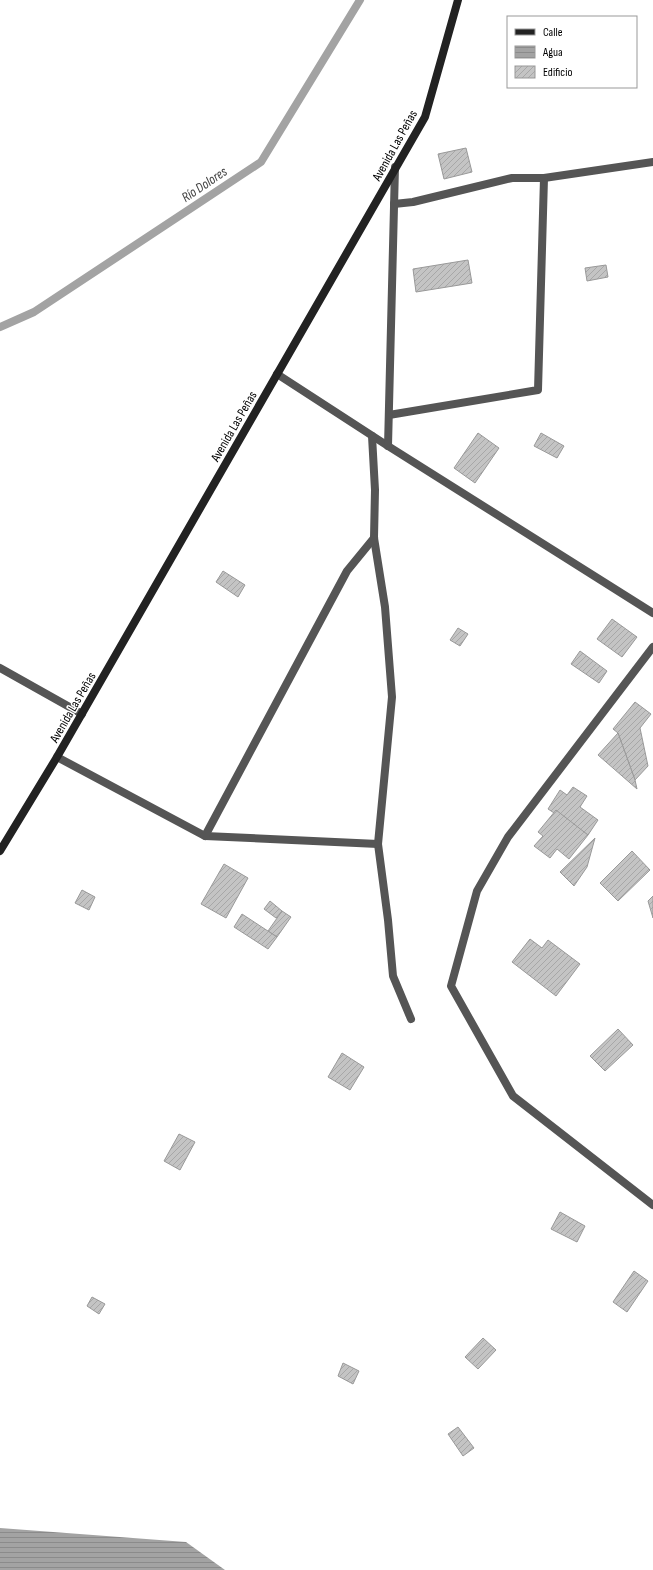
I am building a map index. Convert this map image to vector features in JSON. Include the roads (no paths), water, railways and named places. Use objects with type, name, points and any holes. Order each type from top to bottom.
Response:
[{"type":"main road","name":"Avenida Las Peñas","points":[[0,851],[82,714],[425,117],[458,0]]},
{"type":"street","points":[[394,204],[413,202],[512,178],[544,178],[653,162]]},
{"type":"street","points":[[388,446],[395,168]]},
{"type":"street","points":[[389,415],[538,390],[544,178]]},
{"type":"street","points":[[277,374],[372,436],[653,613]]},
{"type":"street","points":[[372,436],[374,538],[385,607],[392,697],[378,844],[388,920],[393,976],[411,1019]]},
{"type":"street","points":[[205,836],[347,571],[374,538]]},
{"type":"street","points":[[653,647],[508,837],[477,891],[451,986],[513,1096],[653,1205]]},
{"type":"street","points":[[0,668],[82,714]]},
{"type":"street","points":[[57,757],[205,836],[378,844]]},
{"type":"water","points":[[0,1528],[186,1542],[225,1570],[0,1570]]},
{"type":"waterway","name":"Río Dolores","points":[[0,327],[34,312],[261,162],[360,0]]}]
